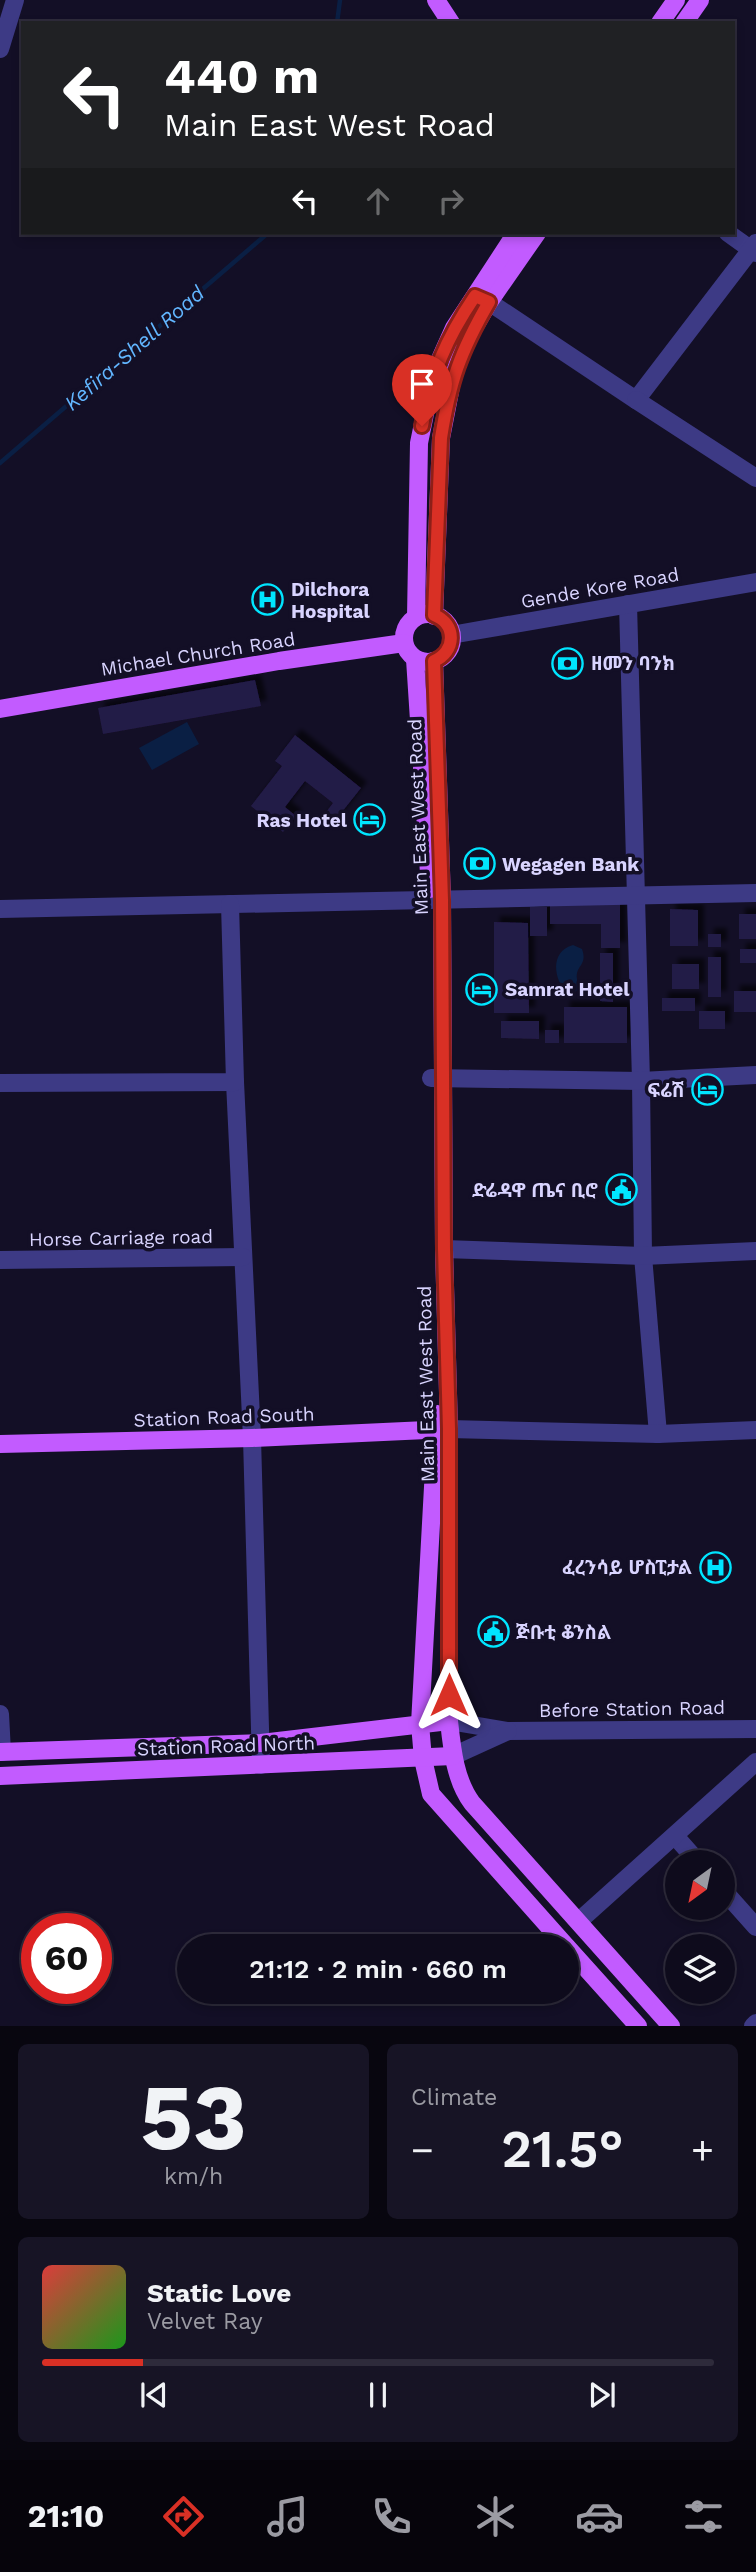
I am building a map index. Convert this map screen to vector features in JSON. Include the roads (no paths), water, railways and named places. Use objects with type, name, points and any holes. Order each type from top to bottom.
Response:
[{"type":"main road","points":[[436,0],[450,21]]},
{"type":"main road","points":[[661,21],[676,0]]},
{"type":"main road","points":[[685,21],[701,0]]},
{"type":"main road","points":[[425,616],[445,623],[451,635],[446,654],[428,662],[415,659],[404,643],[406,628],[425,616],[437,534],[441,438],[445,411],[460,357],[482,299],[515,235]]},
{"type":"main road","points":[[425,616],[418,533],[419,443],[433,375],[446,343],[535,235]]},
{"type":"main road","points":[[418,533],[437,534]]},
{"type":"main road","name":"Michael Church Road","points":[[0,709],[404,643]]},
{"type":"main road","name":"Main East West Road","points":[[415,659],[436,900]]},
{"type":"main road","name":"Main East West Road","points":[[434,661],[443,1430],[449,1721],[453,1756],[464,1793],[472,1803],[671,2026]]},
{"type":"main road","name":"Main East West Road","points":[[437,1078],[444,1249],[443,1430],[420,1724],[423,1759],[431,1794],[555,1934]]},
{"type":"main road","name":"Station Road South","points":[[0,1444],[443,1430]]},
{"type":"main road","name":"Station Road North","points":[[1,1752],[261,1743],[449,1721]]},
{"type":"main road","name":"Station Road North","points":[[0,1776],[453,1756]]},
{"type":"main road","name":"Main East West Road","points":[[579,1961],[638,2026]]},
{"type":"street","points":[[0,49],[15,0]]},
{"type":"street","points":[[636,400],[754,248],[731,235]]},
{"type":"street","points":[[482,299],[756,478]]},
{"type":"street","name":"Gende Kore Road","points":[[451,635],[756,582]]},
{"type":"street","points":[[628,604],[643,1255],[657,1434]]},
{"type":"street","points":[[0,909],[756,893]]},
{"type":"street","points":[[230,904],[235,1082],[252,1438],[261,1765]]},
{"type":"street","points":[[437,1078],[641,1081],[756,1075]]},
{"type":"street","points":[[0,1083],[235,1082]]},
{"type":"street","points":[[444,1249],[643,1255],[756,1251]]},
{"type":"street","name":"Horse Carriage road","points":[[0,1260],[243,1257]]},
{"type":"street","points":[[443,1430],[657,1434],[756,1430]]},
{"type":"street","points":[[0,1714],[1,1752]]},
{"type":"street","name":"Before Station Road","points":[[449,1721],[508,1731],[756,1729]]},
{"type":"street","name":"Before Station Road","points":[[453,1756],[508,1731]]},
{"type":"street","points":[[579,1921],[756,1762]]},
{"type":"street","points":[[675,1836],[687,1850]]},
{"type":"street","points":[[735,1903],[756,1927]]},
{"type":"water","points":[[187,722],[199,744],[152,770],[139,748]]},
{"type":"water","points":[[573,945],[582,949],[583,962],[577,974],[577,991],[567,994],[559,981],[556,966],[560,954]]},
{"type":"waterway","name":"Kefira-Shell Road","points":[[337,21],[340,0]]},
{"type":"waterway","name":"Kefira-Shell Road","points":[[0,463],[266,235]]},
{"type":"place","name":"Dilchora Hospital","points":[[268,600]]},
{"type":"place","name":"ዘመን ባንክ","points":[[568,663]]},
{"type":"place","name":"Ras Hotel","points":[[370,820]]},
{"type":"place","name":"Wegagen Bank","points":[[479,864]]},
{"type":"place","name":"Samrat Hotel","points":[[482,989]]},
{"type":"place","name":"ፍሬሽ","points":[[708,1090]]},
{"type":"place","name":"ድሬዳዋ ጤና ቢሮ","points":[[621,1190]]},
{"type":"place","name":"ፈረንሳይ ሆስፒታል","points":[[715,1567]]},
{"type":"place","name":"ጅቡቲ ቆንስል","points":[[493,1632]]}]
